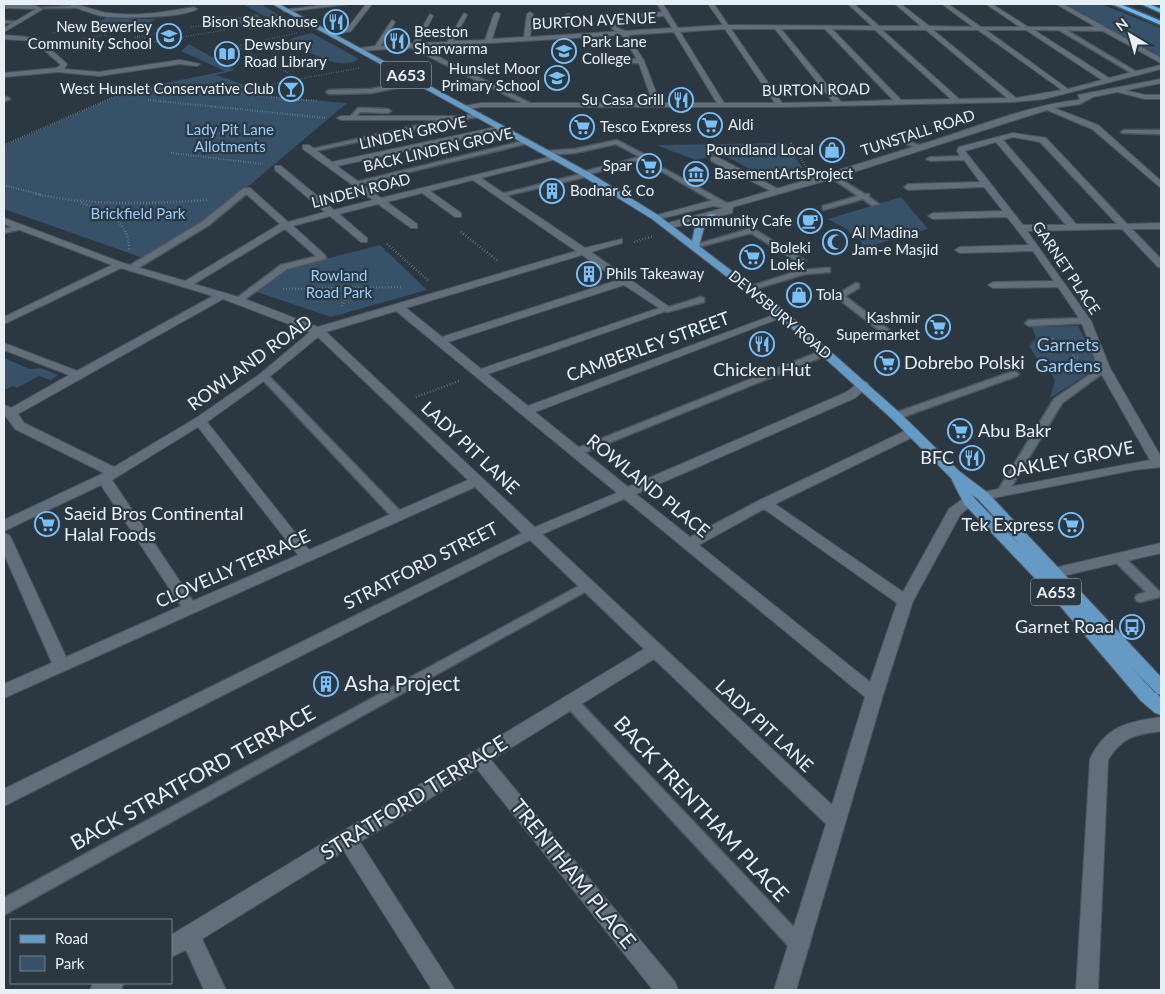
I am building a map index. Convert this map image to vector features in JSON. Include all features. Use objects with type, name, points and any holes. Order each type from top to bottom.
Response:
[{"type":"highway","points":[[1115,4],[1161,23]]},
{"type":"highway","points":[[1137,4],[1161,12]]},
{"type":"highway","points":[[1144,4],[1161,12]]},
{"type":"main road","name":"DEWSBURY ROAD","points":[[274,4],[585,174],[655,217],[784,315],[896,416],[954,474],[1147,696],[1161,708]]},
{"type":"main road","points":[[695,246],[700,227],[712,216]]},
{"type":"main road","name":"DEWSBURY ROAD","points":[[976,499],[1054,573],[1161,688]]},
{"type":"street","points":[[285,10],[346,4]]},
{"type":"street","points":[[331,35],[349,30],[369,4]]},
{"type":"street","points":[[660,4],[722,105]]},
{"type":"street","points":[[711,4],[780,105]]},
{"type":"street","points":[[851,4],[957,101]]},
{"type":"street","points":[[898,4],[1014,100]]},
{"type":"street","points":[[945,4],[1068,91]]},
{"type":"street","points":[[989,4],[1108,81]]},
{"type":"street","points":[[1059,4],[1161,61]]},
{"type":"street","points":[[75,5],[107,15],[156,15],[194,8]]},
{"type":"street","points":[[4,6],[40,8]]},
{"type":"street","points":[[4,30],[39,11],[40,8]]},
{"type":"street","points":[[488,40],[497,14]]},
{"type":"street","points":[[527,38],[530,14]]},
{"type":"street","points":[[623,16],[665,14]]},
{"type":"street","points":[[450,42],[464,15]]},
{"type":"street","points":[[568,15],[578,34]]},
{"type":"street","points":[[416,44],[430,16]]},
{"type":"street","points":[[378,46],[392,22]]},
{"type":"street","points":[[825,26],[900,103]]},
{"type":"street","name":"BURTON AVENUE","points":[[357,49],[408,44],[727,27],[875,26],[1104,29]]},
{"type":"street","points":[[566,28],[575,27]]},
{"type":"street","points":[[776,27],[839,104]]},
{"type":"street","points":[[624,32],[641,61],[657,105]]},
{"type":"street","points":[[4,37],[33,38],[44,45],[65,65],[58,70]]},
{"type":"street","points":[[4,75],[58,70],[99,74],[180,62],[197,64]]},
{"type":"street","name":"BURTON ROAD","points":[[467,108],[481,105],[780,105],[1014,100],[1044,97],[1161,67]]},
{"type":"street","name":"TUNSTALL ROAD","points":[[1149,82],[1161,76]]},
{"type":"street","name":"TUNSTALL ROAD","points":[[655,217],[713,203],[728,206],[832,176],[1060,104],[1080,102],[1090,96],[1149,82],[1161,81]]},
{"type":"street","points":[[1116,90],[1145,97],[1161,97]]},
{"type":"street","points":[[1047,108],[1095,127],[1161,185]]},
{"type":"street","points":[[342,118],[459,118],[478,115]]},
{"type":"street","name":"LINDEN GROVE","points":[[331,165],[501,128]]},
{"type":"street","name":"TUNSTALL ROAD","points":[[930,159],[963,155],[966,147],[1013,135],[1043,140],[1124,226]]},
{"type":"street","points":[[998,138],[1074,228]]},
{"type":"street","points":[[308,149],[414,226]]},
{"type":"street","name":"LINDEN ROAD","points":[[187,284],[285,224],[528,163],[551,155]]},
{"type":"street","name":"GARNET PLACE","points":[[963,155],[988,184],[1036,248],[1087,324],[1101,363],[1160,464]]},
{"type":"street","points":[[714,159],[778,192]]},
{"type":"street","points":[[278,168],[364,240]]},
{"type":"street","points":[[474,177],[667,309]]},
{"type":"street","points":[[908,187],[988,184]]},
{"type":"street","points":[[423,190],[458,215]]},
{"type":"street","points":[[244,193],[285,224],[322,257]]},
{"type":"street","name":"TUNSTALL ROAD","points":[[667,226],[729,211],[728,206]]},
{"type":"street","points":[[933,216],[1010,214]]},
{"type":"street","name":"LADY PIT LANE","points":[[4,221],[117,264],[238,300],[318,330],[838,822]]},
{"type":"street","points":[[1124,226],[1161,266]]},
{"type":"street","points":[[1021,228],[1161,226]]},
{"type":"street","name":"ROWLAND ROAD","points":[[4,526],[109,476],[200,422],[264,376],[318,330],[619,241]]},
{"type":"street","points":[[960,250],[1036,248]]},
{"type":"street","points":[[4,321],[117,264]]},
{"type":"street","points":[[440,341],[625,281]]},
{"type":"street","points":[[993,285],[1061,284]]},
{"type":"street","points":[[190,608],[109,476],[19,426],[8,411],[78,375],[222,295]]},
{"type":"street","name":"ROWLAND PLACE","points":[[398,307],[874,695]]},
{"type":"street","points":[[480,373],[667,309]]},
{"type":"street","name":"CAMBERLEY STREET","points":[[526,411],[784,315]]},
{"type":"street","points":[[4,346],[78,375]]},
{"type":"street","name":"STRATFORD STREET","points":[[4,798],[533,533],[847,398],[862,385]]},
{"type":"street","points":[[200,422],[307,557]]},
{"type":"street","points":[[689,544],[765,503],[913,432]]},
{"type":"street","name":"OAKLEY GROVE","points":[[976,499],[1134,466],[1160,464]]},
{"type":"street","name":"CLOVELLY TERRACE","points":[[4,691],[478,481]]},
{"type":"street","points":[[785,990],[838,822],[874,695],[905,601],[954,512],[976,499]]},
{"type":"street","points":[[765,503],[905,601]]},
{"type":"street","points":[[4,538],[61,666]]},
{"type":"street","points":[[1054,573],[1161,548]]},
{"type":"street","name":"STRATFORD TERRACE","points":[[172,946],[656,650]]},
{"type":"street","points":[[1087,990],[1099,760],[1111,740],[1128,729],[1161,724]]},
{"type":"street","name":"TRENTHAM PLACE","points":[[479,758],[667,990]]},
{"type":"street","points":[[347,840],[444,990]]},
{"type":"street","points":[[190,936],[215,990]]},
{"type":"street","points":[[100,990],[111,984]]},
{"type":"lane","points":[[40,8],[75,5]]},
{"type":"lane","points":[[605,18],[617,30],[624,32]]},
{"type":"lane","points":[[4,22],[18,22]]},
{"type":"lane","points":[[1062,29],[1137,74]]},
{"type":"lane","points":[[408,44],[530,105]]},
{"type":"lane","points":[[611,62],[641,61]]},
{"type":"lane","points":[[329,92],[371,92],[419,82]]},
{"type":"lane","points":[[352,118],[358,110],[388,111]]},
{"type":"lane","points":[[308,149],[459,118]]},
{"type":"lane","points":[[1124,132],[1161,132]]},
{"type":"lane","points":[[891,137],[921,147]]},
{"type":"lane","name":"BACK LINDEN GROVE","points":[[355,183],[527,142]]},
{"type":"lane","points":[[501,195],[646,158],[617,142],[551,155]]},
{"type":"lane","points":[[663,170],[728,206]]},
{"type":"lane","points":[[832,176],[866,196],[875,204]]},
{"type":"lane","points":[[132,268],[206,223],[244,193]]},
{"type":"lane","points":[[826,208],[866,196]]},
{"type":"lane","points":[[739,222],[802,260]]},
{"type":"lane","points":[[4,231],[19,227]]},
{"type":"lane","points":[[695,246],[752,230]]},
{"type":"lane","points":[[238,300],[284,267],[322,257]]},
{"type":"lane","points":[[749,288],[804,272],[827,270]]},
{"type":"lane","points":[[856,286],[839,296],[893,337]]},
{"type":"lane","points":[[667,309],[701,300]]},
{"type":"lane","points":[[1029,323],[1087,324]]},
{"type":"lane","points":[[576,452],[826,352]]},
{"type":"lane","points":[[1003,492],[1058,400],[1101,363]]},
{"type":"lane","points":[[896,416],[1014,374]]},
{"type":"lane","points":[[264,376],[398,516]]},
{"type":"lane","points":[[1118,558],[1155,594],[1141,598]]},
{"type":"lane","name":"BACK STRATFORD TERRACE","points":[[4,907],[588,585]]},
{"type":"lane","name":"BACK TRENTHAM PLACE","points":[[571,702],[800,946]]},
{"type":"path","points":[[210,24],[210,20],[216,17]]},
{"type":"path","points":[[134,37],[143,43],[225,30],[216,28],[219,25],[210,24],[186,28]]},
{"type":"path","points":[[33,38],[90,28],[96,29]]},
{"type":"path","points":[[134,37],[172,30]]},
{"type":"path","points":[[301,32],[236,46],[303,80]]},
{"type":"path","points":[[102,33],[108,38]]},
{"type":"path","points":[[44,45],[105,35]]},
{"type":"path","points":[[134,37],[146,38],[143,43]]},
{"type":"path","points":[[114,43],[121,48]]},
{"type":"path","points":[[55,55],[118,45]]},
{"type":"path","points":[[126,86],[172,90],[232,88],[303,80],[384,63]]},
{"type":"path","points":[[4,145],[135,88]]},
{"type":"path","points":[[148,100],[316,118],[342,118]]},
{"type":"path","points":[[791,143],[808,170]]},
{"type":"path","points":[[171,153],[252,162],[278,168]]},
{"type":"path","points":[[4,186],[44,197],[73,201],[171,203],[244,193]]},
{"type":"path","points":[[73,201],[107,214],[127,231],[129,255],[117,264]]},
{"type":"path","points":[[461,232],[512,272]]},
{"type":"path","points":[[619,241],[630,243],[660,235]]},
{"type":"path","points":[[387,244],[443,293]]},
{"type":"path","points":[[275,289],[410,287],[425,299]]},
{"type":"path","points":[[1087,324],[1070,332],[1053,334],[1054,345],[1071,350],[1074,359],[1083,370],[1065,366],[1066,363],[1074,359],[1101,363]]},
{"type":"path","points":[[397,404],[480,373]]},
{"type":"green space","points":[[243,4],[261,4],[295,25],[283,27]]},
{"type":"green space","points":[[1064,4],[1101,4],[1161,28],[1161,59]]},
{"type":"green space","points":[[256,14],[277,26],[250,30],[230,18]]},
{"type":"green space","points":[[106,18],[156,19],[143,27],[93,25]]},
{"type":"green space","points":[[312,33],[359,59],[351,63],[333,62],[323,59],[288,41],[295,37]]},
{"type":"green space","points":[[189,44],[235,70],[216,75],[254,88],[262,96],[347,103],[250,185],[202,222],[143,258],[4,209],[4,146],[135,88],[186,91],[146,87],[225,71],[181,51]]},
{"type":"green space","points":[[785,143],[803,168],[786,172],[770,180],[722,154],[695,160],[657,145]]},
{"type":"green space","points":[[901,197],[928,229],[864,248],[856,233],[849,233],[848,230],[828,219]]},
{"type":"green space","name":"Rowland Road Park","points":[[380,245],[427,290],[331,317],[254,291],[286,269]]},
{"type":"green space","name":"Garnets Gardens","points":[[1078,326],[1100,366],[1050,398],[1055,381],[1050,371],[1045,371],[1029,346],[1036,338],[1032,327]]},
{"type":"green space","points":[[4,358],[30,369],[41,368],[58,375],[51,380],[39,376],[17,388],[13,386],[4,390]]},
{"type":"place","name":"Bison Steakhouse","points":[[336,22]]},
{"type":"place","name":"New Bewerley Community School","points":[[169,36]]},
{"type":"place","name":"Beeston Sharwarma","points":[[397,41]]},
{"type":"place","name":"Park Lane College","points":[[564,51]]},
{"type":"place","name":"Dewsbury Road Library","points":[[227,54]]},
{"type":"place","name":"Hunslet Moor Primary School","points":[[557,78]]},
{"type":"place","name":"West Hunslet Conservative Club","points":[[291,89]]},
{"type":"place","name":"Su Casa Grill","points":[[681,100]]},
{"type":"place","name":"Aldi","points":[[710,125]]},
{"type":"place","name":"Tesco Express","points":[[582,127]]},
{"type":"place","name":"Poundland Local","points":[[832,150]]},
{"type":"place","name":"Spar","points":[[649,166]]},
{"type":"place","name":"BasementArtsProject","points":[[696,174]]},
{"type":"place","name":"Bodnar & Co","points":[[552,191]]},
{"type":"place","name":"Community Cafe","points":[[810,221]]},
{"type":"place","name":"Al Madina Jam-e Masjid","points":[[835,242]]},
{"type":"place","name":"Boleki Lolek","points":[[752,257]]},
{"type":"place","name":"Phils Takeaway","points":[[589,274]]},
{"type":"place","name":"Tola","points":[[799,295]]},
{"type":"place","name":"Kashmir Supermarket","points":[[938,327]]},
{"type":"place","name":"Chicken Hut","points":[[762,344]]},
{"type":"place","name":"Dobrebo Polski","points":[[887,363]]},
{"type":"place","name":"Abu Bakr","points":[[960,431]]},
{"type":"place","name":"BFC","points":[[972,458]]},
{"type":"place","name":"Saeid Bros Continental Halal Foods","points":[[47,524]]},
{"type":"place","name":"Tek Express","points":[[1071,525]]},
{"type":"place","name":"Garnet Road","points":[[1132,627]]},
{"type":"place","name":"Asha Project","points":[[326,684]]},
{"type":"park label","name":"Lady Pit Lane Allotments","points":[[230,138]]},
{"type":"park label","name":"Brickfield Park","points":[[138,214]]}]
